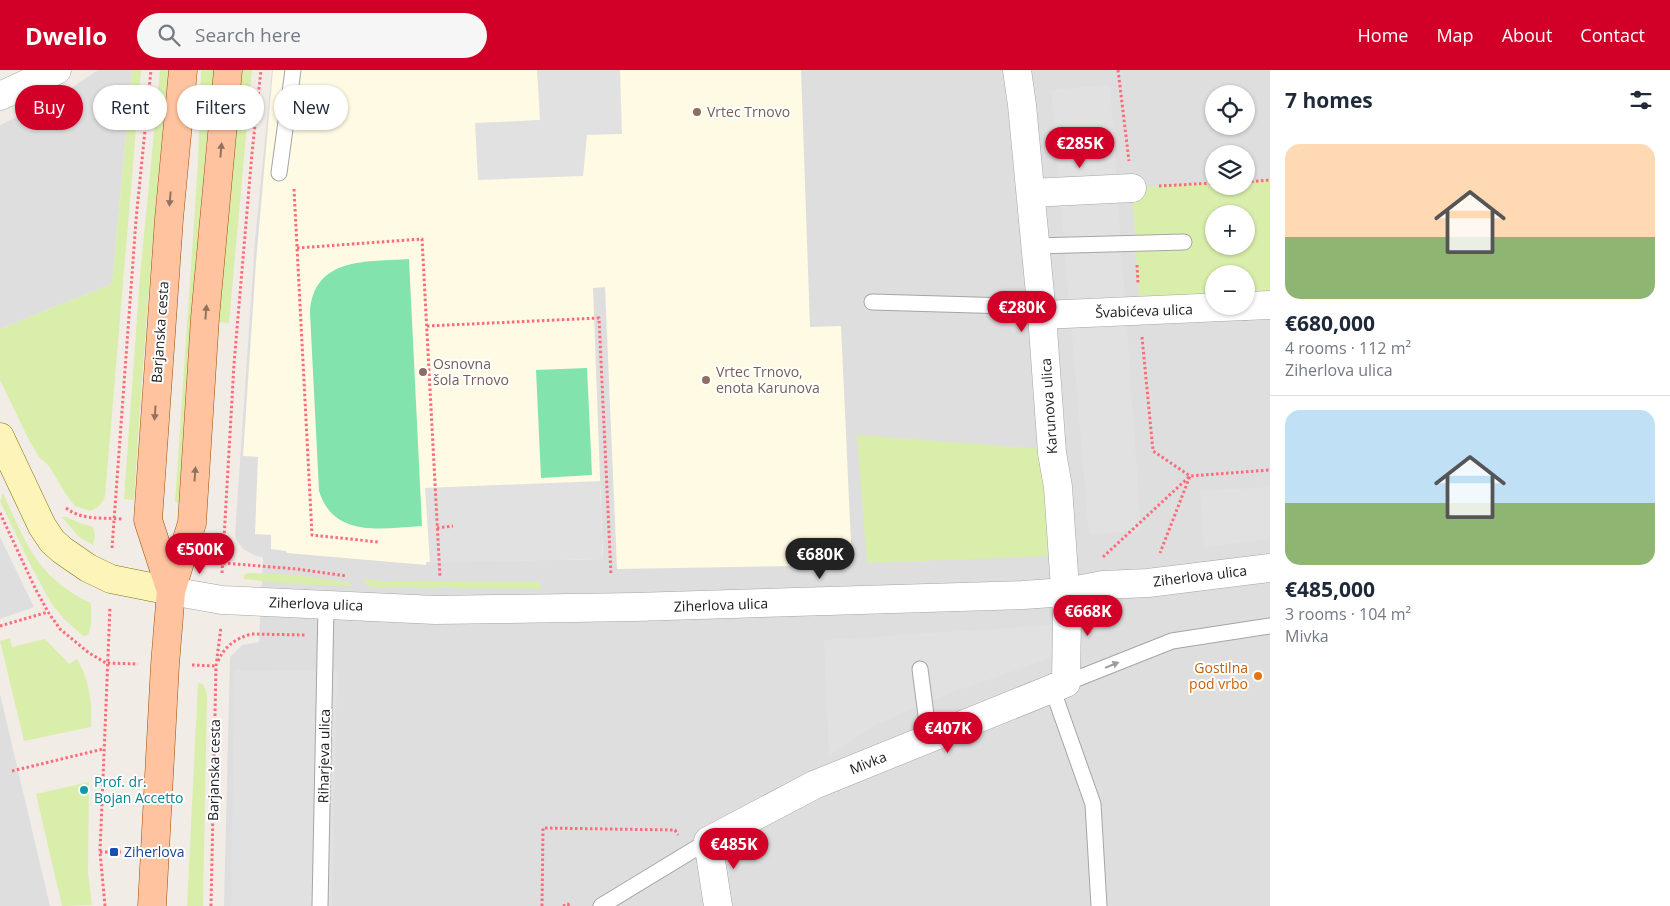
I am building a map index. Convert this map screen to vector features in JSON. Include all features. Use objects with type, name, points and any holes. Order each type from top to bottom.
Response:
[{"type":"main road","name":"Barjanska cesta","points":[[171,592],[148,520],[168,219],[183,70]]},
{"type":"main road","name":"Barjanska cesta","points":[[152,906],[165,666],[171,592],[192,523],[205,318],[228,70]]},
{"type":"street","points":[[0,96],[57,70]]},
{"type":"street","name":"Karunova ulica","points":[[1017,70],[1036,246],[1052,453],[1058,486],[1066,592]]},
{"type":"street","points":[[1031,193],[1132,188]]},
{"type":"street","name":"Švabićeva ulica","points":[[1255,306],[1270,305]]},
{"type":"street","name":"Švabićeva ulica","points":[[1042,311],[1205,307]]},
{"type":"street","points":[[0,438],[42,526],[52,541],[88,568],[110,580],[171,592]]},
{"type":"street","name":"Ziherlova ulica","points":[[171,592],[222,600],[326,606],[436,610],[560,609],[1013,596],[1066,592],[1103,585],[1148,583],[1270,568]]},
{"type":"street","points":[[1059,686],[1067,617],[1066,592]]},
{"type":"street","name":"Mivka","points":[[698,847],[814,785],[1059,686]]},
{"type":"street","points":[[698,847],[718,906]]},
{"type":"lane","points":[[279,172],[293,70]]},
{"type":"lane","points":[[1036,246],[1184,242]]},
{"type":"lane","points":[[872,302],[1042,311]]},
{"type":"lane","name":"Riharjeva ulica","points":[[320,906],[326,606]]},
{"type":"lane","points":[[1099,906],[1093,804],[1059,686],[1172,641],[1270,626]]},
{"type":"lane","points":[[920,669],[930,738]]},
{"type":"lane","points":[[601,906],[698,847]]},
{"type":"path","points":[[61,502],[74,514],[87,518],[114,518],[136,220],[151,70]]},
{"type":"path","name":"Ziherlova ulica","points":[[261,70],[234,364],[223,563],[297,569],[355,577]]},
{"type":"path","points":[[279,172],[278,187],[294,189],[312,535],[378,542]]},
{"type":"path","points":[[1255,181],[1270,180]]},
{"type":"path","points":[[1132,188],[1205,184]]},
{"type":"path","points":[[297,248],[422,239],[440,577]]},
{"type":"path","points":[[427,326],[599,318],[611,575]]},
{"type":"path","points":[[1102,558],[1190,476],[1270,470]]},
{"type":"path","points":[[0,513],[48,612],[60,629],[89,654],[106,663]]},
{"type":"path","points":[[437,528],[453,526]]},
{"type":"path","points":[[0,626],[48,612]]},
{"type":"path","points":[[105,906],[100,852],[109,614]]},
{"type":"path","name":"Ziherlova ulica","points":[[216,666],[225,648],[234,641],[251,634],[296,635],[326,633]]},
{"type":"path","name":"Barjanska cesta","points":[[211,906],[216,666],[220,634]]},
{"type":"path","points":[[12,771],[103,749]]},
{"type":"path","points":[[542,906],[543,828],[675,830],[698,847]]},
{"type":"path","points":[[100,852],[121,852]]},
{"type":"path","points":[[563,906],[568,904],[569,906]]},
{"type":"shaded area","points":[[98,70],[132,70],[131,85],[93,85],[93,130],[126,130],[112,284],[0,329],[0,125],[15,118],[15,130],[83,130],[83,85],[76,85]]},
{"type":"shaded area","points":[[272,70],[1270,70],[1270,906],[224,906],[230,657],[242,645],[259,642],[263,557],[256,556],[243,549],[236,540],[255,240]]},
{"type":"shaded area","name":"Osnovna šola Trnovo","points":[[273,70],[801,70],[810,327],[841,326],[852,565],[617,569],[605,287],[593,288],[603,559],[426,562],[426,565],[287,553],[286,551],[271,549],[271,535],[255,534],[258,457],[243,456],[256,262]]},
{"type":"shaded area","points":[[537,70],[620,70],[622,134],[587,135],[583,176],[478,180],[475,123],[540,120]]},
{"type":"shaded area","points":[[1110,85],[1141,531],[1089,534],[1051,90]]},
{"type":"shaded area","points":[[600,481],[603,559],[430,563],[425,488]]},
{"type":"shaded area","points":[[1270,487],[1270,539],[1204,547],[1200,491]]},
{"type":"shaded area","points":[[0,537],[34,607],[0,619]]},
{"type":"shaded area","points":[[1051,625],[1051,658],[953,692],[873,726],[829,756],[824,640]]},
{"type":"shaded area","points":[[235,670],[337,671],[332,906],[231,906]]},
{"type":"shaded area","points":[[0,694],[50,906],[0,906]]},
{"type":"green space","points":[[132,70],[141,70],[140,85],[131,85]]},
{"type":"green space","points":[[160,70],[169,70],[167,89],[167,85],[159,85]]},
{"type":"green space","points":[[201,70],[214,70],[212,85],[201,85]]},
{"type":"green space","points":[[242,70],[252,70],[251,85],[241,85]]},
{"type":"green space","points":[[126,130],[136,130],[106,490],[101,504],[90,511],[75,506],[49,466],[39,457],[29,440],[0,380],[0,329],[112,284]]},
{"type":"green space","points":[[154,130],[163,130],[149,285],[134,500],[124,499],[140,276]]},
{"type":"green space","points":[[199,130],[208,130],[194,286],[179,503],[175,502]]},
{"type":"green space","points":[[236,130],[247,130],[229,323],[218,322]]},
{"type":"green space","points":[[1270,180],[1270,305],[1255,306],[1255,265],[1205,265],[1205,307],[1140,312],[1132,188],[1205,184],[1205,195],[1255,195],[1255,181]]},
{"type":"green space","points":[[409,259],[422,526],[392,528],[361,527],[348,524],[336,517],[326,506],[319,491],[310,313],[313,294],[321,281],[332,272],[345,266],[360,262]]},
{"type":"green space","points":[[587,368],[592,475],[541,478],[536,370]]},
{"type":"green space","points":[[857,435],[1042,449],[1050,556],[867,563]]},
{"type":"green space","points":[[3,493],[27,543],[45,570],[73,593],[91,603],[91,626],[88,635],[83,636],[64,619],[51,603],[0,501]]},
{"type":"green space","points":[[62,517],[93,527],[95,536],[93,545],[79,537]]},
{"type":"green space","points":[[245,574],[297,575],[350,583],[353,586],[296,584],[243,579]]},
{"type":"green space","points":[[362,579],[382,581],[540,582],[540,589],[371,587]]},
{"type":"green space","points":[[10,638],[12,647],[45,639],[69,664],[77,659],[85,675],[89,692],[91,727],[24,741],[0,641]]},
{"type":"green space","points":[[198,683],[203,684],[207,694],[203,906],[187,906]]},
{"type":"green space","points":[[89,782],[88,873],[92,905],[62,906],[36,794]]},
{"type":"place","name":"Vrtec Trnovo","points":[[697,112]]},
{"type":"place","name":"Osnovna šola Trnovo","points":[[423,372]]},
{"type":"place","name":"Vrtec Trnovo, enota Karunova","points":[[706,380]]},
{"type":"place","name":"Gostilna pod vrbo","points":[[1258,676]]},
{"type":"place","name":"Prof. dr. Bojan Accetto","points":[[84,790]]},
{"type":"place","name":"Ziherlova","points":[[114,852]]}]
